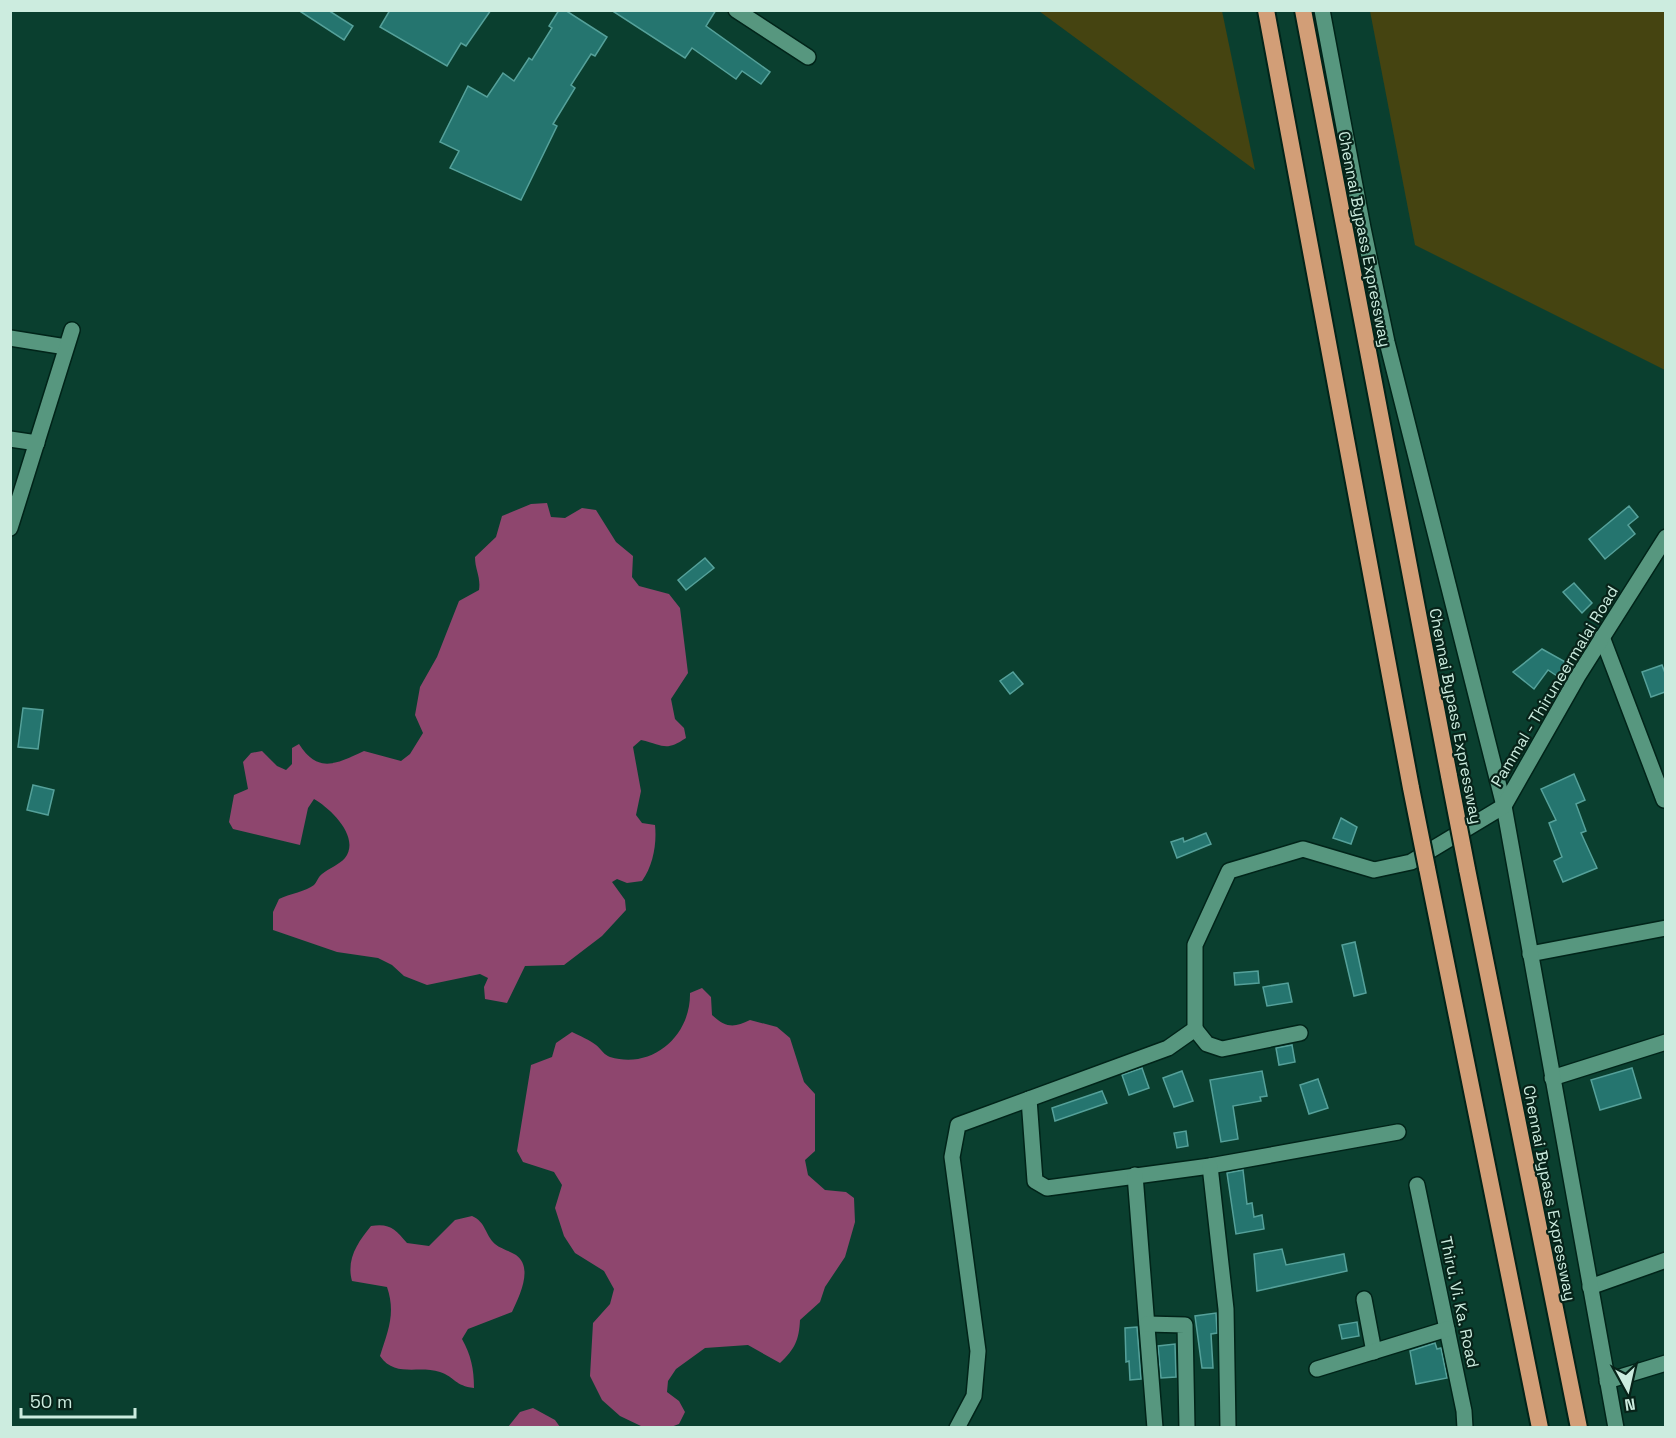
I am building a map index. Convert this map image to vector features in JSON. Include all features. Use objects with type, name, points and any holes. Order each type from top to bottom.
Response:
[{"type":"highway","points":[[1266,10],[1411,788],[1540,1428]]},
{"type":"highway","name":"Chennai Bypass Expressway","points":[[1303,10],[1467,869],[1579,1428]]},
{"type":"street","points":[[736,10],[808,57]]},
{"type":"street","points":[[1322,10],[1387,342],[1504,806],[1616,1428]]},
{"type":"street","points":[[10,528],[72,330]]},
{"type":"street","points":[[10,338],[66,347]]},
{"type":"street","points":[[10,439],[37,443]]},
{"type":"street","name":"Pammal - Thiruneermalai Road","points":[[1195,1029],[1195,945],[1229,871],[1303,849],[1374,870],[1411,862],[1504,806],[1602,637],[1665,537]]},
{"type":"street","points":[[1602,637],[1664,801]]},
{"type":"street","points":[[1530,954],[1665,928]]},
{"type":"street","points":[[957,1428],[974,1396],[978,1351],[952,1157],[958,1125],[1168,1048],[1195,1029],[1207,1044],[1222,1049],[1300,1033]]},
{"type":"street","points":[[1552,1078],[1665,1042]]},
{"type":"street","points":[[1029,1099],[1035,1181],[1039,1186],[1047,1188],[1210,1166],[1398,1132]]},
{"type":"street","points":[[1210,1166],[1226,1309],[1228,1428]]},
{"type":"street","points":[[1135,1175],[1155,1428]]},
{"type":"street","name":"Thiru. Vi. Ka. Road","points":[[1417,1185],[1464,1411],[1465,1428]]},
{"type":"street","points":[[1590,1287],[1665,1260]]},
{"type":"street","points":[[1364,1299],[1374,1352]]},
{"type":"street","points":[[1147,1324],[1181,1323],[1187,1330],[1187,1428]]},
{"type":"street","points":[[1317,1369],[1447,1329]]},
{"type":"street","points":[[1607,1381],[1665,1363]]},
{"type":"shaded area","points":[[1039,11],[1222,11],[1255,170]]},
{"type":"shaded area","points":[[1370,11],[1665,11],[1665,370],[1415,245]]},
{"type":"shaded area","points":[[547,503],[551,517],[565,518],[582,508],[596,510],[616,542],[633,556],[632,577],[639,586],[669,594],[680,608],[688,673],[671,699],[675,719],[684,728],[686,738],[669,746],[641,740],[633,747],[641,791],[636,815],[642,823],[655,825],[655,840],[651,862],[642,881],[627,883],[617,879],[612,882],[625,900],[626,910],[602,936],[564,965],[525,966],[507,1003],[485,999],[484,987],[488,978],[480,974],[427,985],[404,976],[392,965],[378,958],[337,952],[273,930],[273,912],[279,899],[314,885],[322,874],[345,858],[349,850],[349,841],[342,824],[328,809],[314,799],[308,808],[300,845],[233,829],[229,822],[234,795],[248,789],[243,762],[251,753],[262,751],[277,766],[286,770],[292,764],[292,748],[299,744],[313,760],[328,764],[345,760],[364,751],[401,761],[410,754],[423,733],[415,715],[420,687],[437,657],[459,601],[479,590],[475,557],[496,537],[502,516],[531,504]]},
{"type":"shaded area","points":[[702,988],[711,997],[712,1015],[722,1022],[735,1025],[750,1020],[777,1027],[790,1038],[804,1082],[815,1094],[815,1151],[805,1160],[808,1175],[825,1190],[846,1192],[854,1198],[855,1222],[845,1257],[825,1287],[820,1302],[800,1320],[795,1344],[780,1363],[748,1345],[705,1348],[676,1369],[668,1381],[667,1392],[679,1401],[685,1412],[679,1424],[671,1427],[643,1427],[620,1416],[602,1400],[590,1376],[593,1323],[610,1304],[614,1289],[604,1271],[575,1253],[564,1236],[555,1208],[562,1185],[554,1172],[523,1162],[517,1151],[531,1065],[552,1057],[556,1043],[572,1032],[594,1043],[610,1057],[626,1060],[654,1054],[666,1046],[684,1023],[689,1008],[690,993]]},
{"type":"shaded area","points":[[472,1216],[483,1225],[495,1244],[516,1255],[524,1267],[521,1291],[512,1312],[468,1329],[462,1339],[471,1362],[474,1388],[463,1385],[440,1372],[400,1369],[386,1363],[380,1356],[391,1314],[387,1287],[352,1281],[351,1273],[354,1251],[371,1226],[388,1226],[407,1243],[429,1246],[455,1220]]},
{"type":"shaded area","points":[[533,1408],[555,1420],[560,1427],[508,1427],[520,1412]]},
{"type":"building","points":[[298,10],[328,10],[353,26],[344,40]]},
{"type":"building","points":[[390,10],[491,10],[466,46],[461,43],[447,66],[380,27]]},
{"type":"building","points":[[559,10],[565,10],[607,37],[595,56],[591,54],[571,85],[575,88],[553,124],[557,126],[521,200],[450,168],[459,151],[440,142],[468,86],[487,97],[503,73],[514,81],[529,58],[532,60],[552,28],[549,26]]},
{"type":"building","points":[[611,10],[716,10],[706,26],[770,72],[761,84],[742,71],[736,79],[692,48],[685,58]]},
{"type":"building","points":[[1629,506],[1638,517],[1628,525],[1635,534],[1605,559],[1589,539]]},
{"type":"building","points":[[705,558],[714,568],[686,590],[678,580]]},
{"type":"building","points":[[1574,583],[1592,603],[1582,613],[1563,592]]},
{"type":"building","points":[[1542,649],[1569,664],[1560,678],[1548,670],[1534,689],[1513,672]]},
{"type":"building","points":[[1662,665],[1665,673],[1665,692],[1651,697],[1642,672]]},
{"type":"building","points":[[1013,672],[1023,684],[1010,694],[1000,681]]},
{"type":"building","points":[[23,708],[43,710],[38,749],[18,747]]},
{"type":"building","points":[[1574,774],[1585,800],[1576,804],[1586,831],[1581,833],[1597,868],[1563,882],[1554,861],[1562,857],[1549,823],[1556,820],[1541,789]]},
{"type":"building","points":[[33,785],[54,790],[48,815],[27,810]]},
{"type":"building","points":[[1341,818],[1357,827],[1351,844],[1333,838]]},
{"type":"building","points":[[1206,833],[1211,844],[1177,858],[1171,842],[1183,838],[1184,842]]},
{"type":"building","points":[[1355,942],[1366,993],[1354,996],[1342,945]]},
{"type":"building","points":[[1258,971],[1259,983],[1235,985],[1234,973]]},
{"type":"building","points":[[1288,983],[1292,1002],[1267,1006],[1263,987]]},
{"type":"building","points":[[1292,1045],[1295,1062],[1279,1065],[1276,1048]]},
{"type":"building","points":[[1142,1068],[1149,1088],[1129,1095],[1122,1075]]},
{"type":"building","points":[[1632,1068],[1641,1098],[1600,1110],[1591,1080]]},
{"type":"building","points":[[1182,1071],[1193,1101],[1174,1107],[1163,1078]]},
{"type":"building","points":[[1262,1071],[1267,1096],[1260,1097],[1261,1101],[1233,1106],[1238,1139],[1221,1142],[1210,1080]]},
{"type":"building","points":[[1318,1079],[1328,1108],[1309,1114],[1300,1085]]},
{"type":"building","points":[[1102,1091],[1107,1103],[1055,1121],[1052,1108]]},
{"type":"building","points":[[1186,1131],[1188,1146],[1177,1148],[1174,1133]]},
{"type":"building","points":[[1243,1170],[1247,1204],[1252,1203],[1254,1217],[1262,1215],[1264,1229],[1236,1234],[1227,1173]]},
{"type":"building","points":[[1282,1249],[1286,1265],[1344,1254],[1347,1271],[1257,1291],[1254,1254]]},
{"type":"building","points":[[1216,1313],[1217,1333],[1211,1334],[1213,1368],[1202,1368],[1195,1316]]},
{"type":"building","points":[[1357,1322],[1359,1336],[1342,1339],[1339,1325]]},
{"type":"building","points":[[1137,1327],[1141,1379],[1130,1380],[1129,1361],[1126,1362],[1125,1328]]},
{"type":"building","points":[[1435,1343],[1437,1349],[1441,1348],[1447,1378],[1416,1384],[1410,1351]]},
{"type":"building","points":[[1175,1344],[1176,1377],[1161,1378],[1158,1346]]}]
